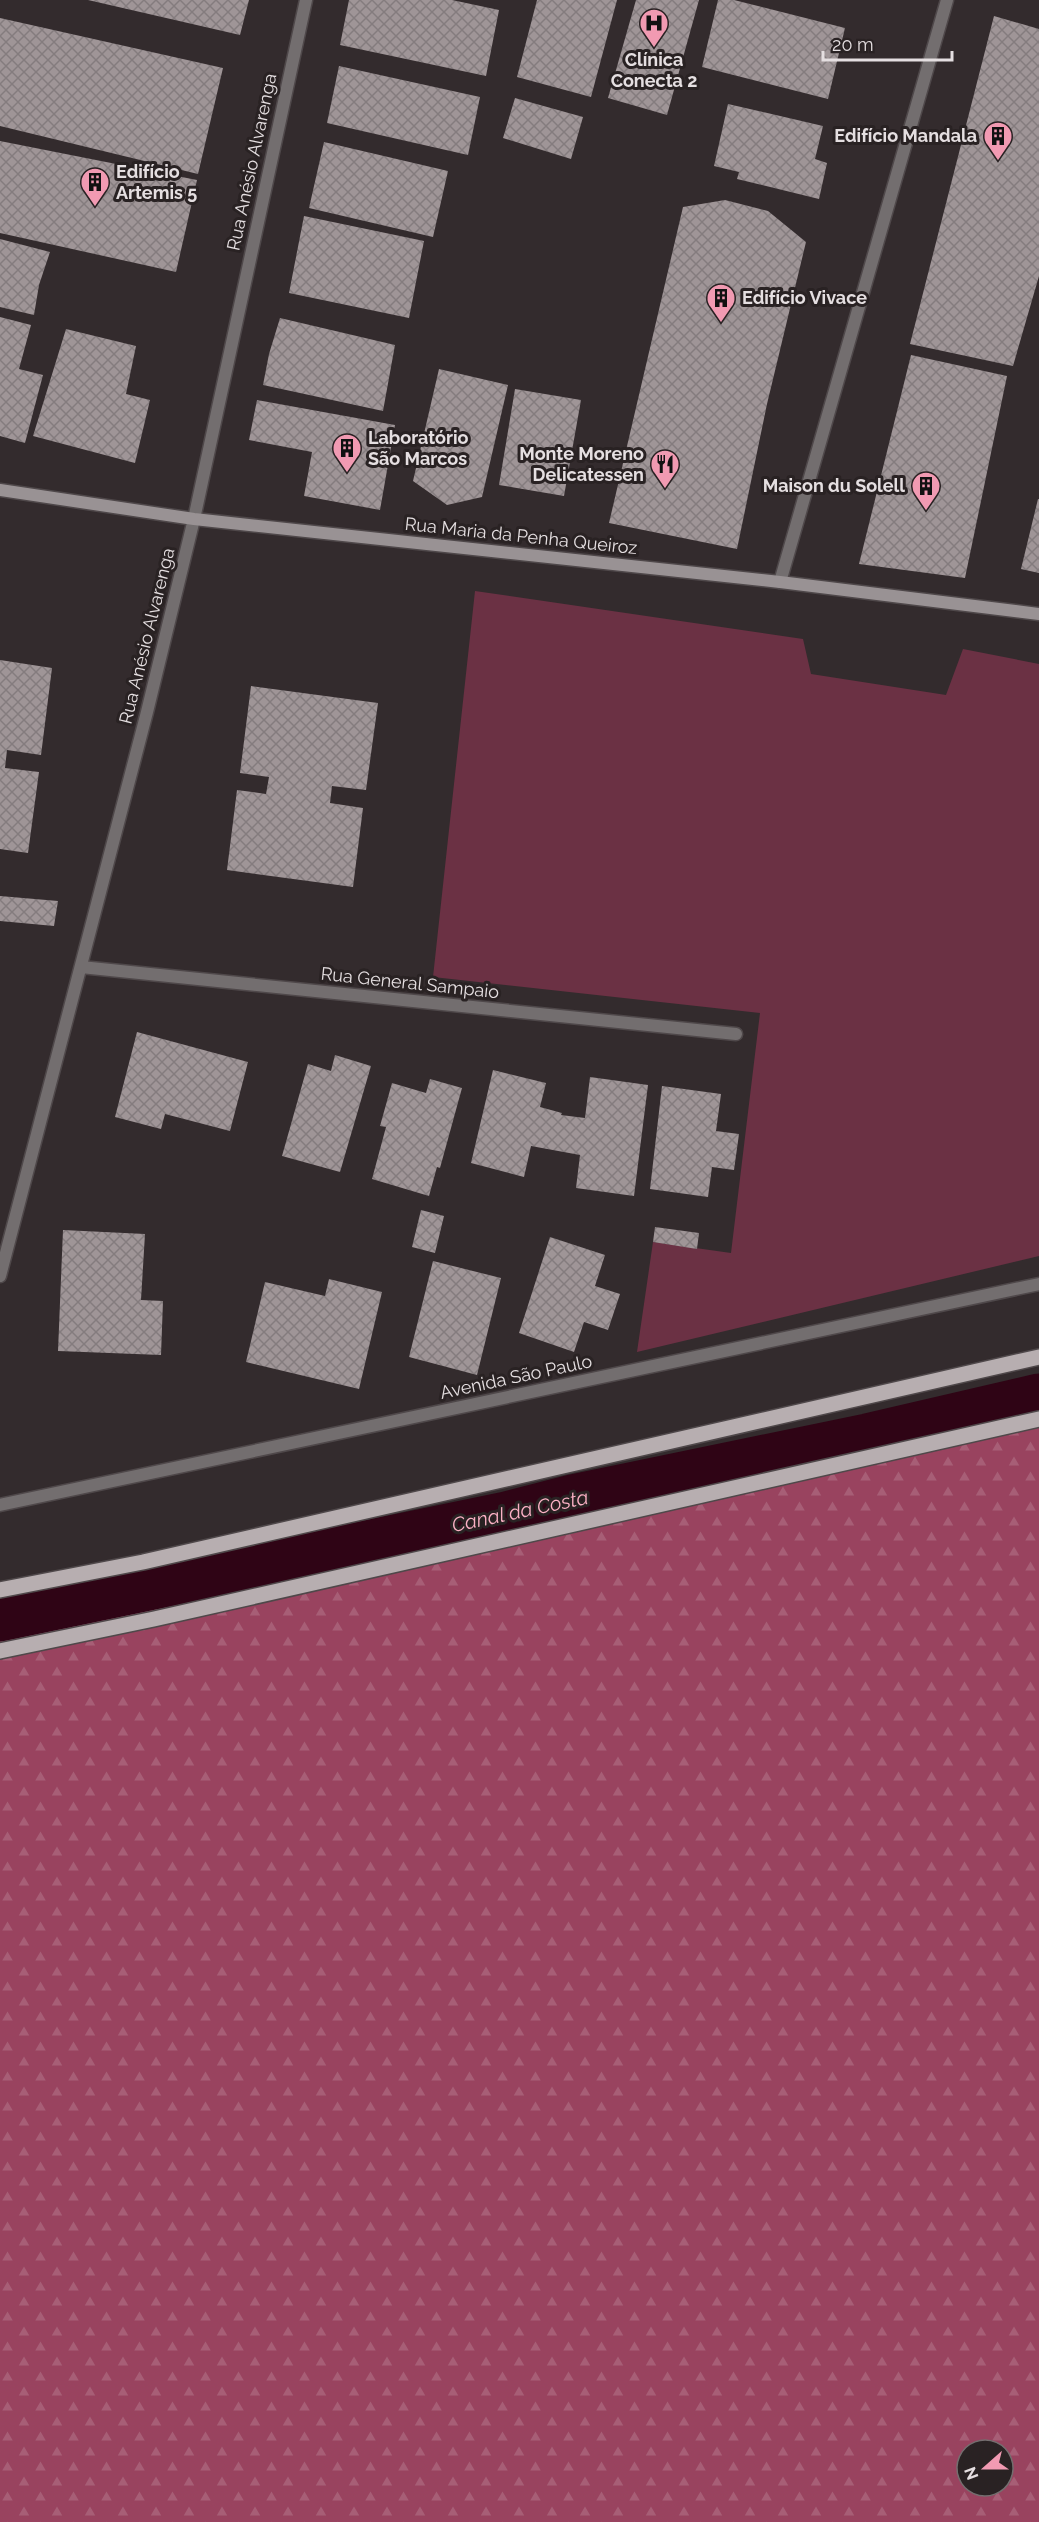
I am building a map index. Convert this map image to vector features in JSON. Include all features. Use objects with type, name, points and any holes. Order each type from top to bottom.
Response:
[{"type":"main road","points":[[0,1590],[142,1562],[1039,1357]]},
{"type":"main road","points":[[0,1651],[154,1619],[1039,1419]]},
{"type":"street","name":"Rua Anésio Alvarenga","points":[[0,1276],[150,700],[194,519],[306,0]]},
{"type":"street","points":[[780,582],[947,0]]},
{"type":"street","name":"Rua Maria da Penha Queiroz","points":[[0,490],[194,519],[780,582],[1039,614]]},
{"type":"street","name":"Rua General Sampaio","points":[[81,967],[735,1034]]},
{"type":"street","name":"Avenida São Paulo","points":[[0,1505],[1039,1284]]},
{"type":"shaded area","points":[[475,591],[803,639],[811,674],[946,695],[963,649],[1039,664],[1039,1256],[637,1352],[653,1242],[731,1253],[760,1013],[433,977]]},
{"type":"green space","points":[[1039,1427],[1039,2522],[0,2522],[0,1623]]},
{"type":"building","points":[[88,0],[249,0],[240,35]]},
{"type":"building","points":[[349,0],[452,0],[499,10],[486,76],[340,45]]},
{"type":"building","points":[[537,0],[617,0],[591,97],[517,77]]},
{"type":"building","name":"Clínica Conecta 2","points":[[636,0],[699,0],[667,115],[608,98]]},
{"type":"building","points":[[718,0],[734,0],[845,28],[828,99],[702,67]]},
{"type":"building","name":"Edifício Mandala","points":[[994,16],[1039,29],[1039,276],[1013,366],[910,344]]},
{"type":"building","points":[[0,18],[223,68],[198,174],[0,126]]},
{"type":"building","points":[[339,66],[480,97],[468,155],[327,123]]},
{"type":"building","points":[[515,98],[583,117],[571,159],[503,138]]},
{"type":"building","points":[[728,104],[823,126],[815,159],[827,163],[819,199],[737,179],[739,172],[714,166]]},
{"type":"building","name":"Edifício Artemis 5","points":[[0,141],[197,180],[176,272],[0,233]]},
{"type":"building","points":[[324,142],[448,171],[433,237],[309,208]]},
{"type":"building","name":"Edifício Vivace","points":[[725,200],[768,211],[806,242],[767,404],[737,549],[609,523],[683,207]]},
{"type":"building","points":[[304,216],[424,241],[409,318],[289,293]]},
{"type":"building","points":[[0,239],[50,252],[39,285],[34,315],[0,307]]},
{"type":"building","points":[[0,317],[31,325],[19,369],[43,375],[25,443],[0,436]]},
{"type":"building","points":[[280,318],[395,345],[383,411],[263,385],[269,354]]},
{"type":"building","points":[[66,329],[136,346],[126,394],[150,400],[135,463],[33,436]]},
{"type":"building","name":"Maison du Solell","points":[[911,355],[1007,376],[965,578],[859,564]]},
{"type":"building","points":[[439,369],[508,385],[482,497],[447,505],[413,481]]},
{"type":"building","points":[[515,389],[581,400],[564,496],[499,485]]},
{"type":"building","name":"Laboratório São Marcos","points":[[257,400],[395,425],[380,510],[304,496],[312,452],[249,440]]},
{"type":"building","points":[[1039,499],[1039,573],[1021,569]]},
{"type":"building","points":[[0,660],[52,668],[41,755],[7,750],[5,768],[39,772],[28,853],[0,849]]},
{"type":"building","points":[[251,686],[378,703],[366,790],[332,786],[330,803],[363,808],[353,887],[227,870],[237,790],[266,794],[269,777],[240,773]]},
{"type":"building","points":[[0,896],[58,901],[54,926],[0,921]]},
{"type":"building","points":[[137,1032],[248,1062],[230,1131],[165,1114],[161,1129],[115,1117]]},
{"type":"building","points":[[335,1055],[371,1066],[340,1172],[282,1156],[308,1064],[331,1071]]},
{"type":"building","points":[[493,1070],[546,1083],[540,1107],[562,1113],[561,1115],[585,1118],[590,1077],[648,1085],[634,1196],[576,1188],[580,1155],[531,1146],[524,1177],[471,1163]]},
{"type":"building","points":[[430,1079],[462,1088],[440,1168],[437,1167],[429,1196],[372,1179],[386,1127],[380,1126],[392,1083],[426,1093]]},
{"type":"building","points":[[662,1086],[721,1094],[716,1131],[739,1134],[734,1170],[712,1167],[708,1197],[650,1189]]},
{"type":"building","points":[[421,1210],[444,1216],[435,1253],[412,1247]]},
{"type":"building","points":[[655,1227],[699,1233],[697,1249],[653,1242]]},
{"type":"building","points":[[63,1230],[145,1234],[141,1300],[163,1301],[161,1355],[58,1351]]},
{"type":"building","points":[[550,1237],[605,1255],[595,1286],[620,1294],[608,1330],[584,1322],[574,1352],[519,1333]]},
{"type":"building","points":[[433,1261],[501,1278],[477,1375],[409,1357]]},
{"type":"building","points":[[329,1279],[382,1292],[359,1389],[246,1362],[265,1282],[325,1296]]},
{"type":"waterway","name":"Canal da Costa","points":[[0,1619],[506,1514],[572,1497],[867,1436],[1039,1396]]},
{"type":"place","name":"Clínica Conecta 2","points":[[654,48]]},
{"type":"place","name":"Edifício Mandala","points":[[998,162]]},
{"type":"place","name":"Edifício Artemis 5","points":[[95,208]]},
{"type":"place","name":"Edifício Vivace","points":[[721,324]]},
{"type":"place","name":"Laboratório São Marcos","points":[[347,474]]},
{"type":"place","name":"Monte Moreno Delicatessen","points":[[665,490]]},
{"type":"place","name":"Maison du Solell","points":[[926,512]]}]
